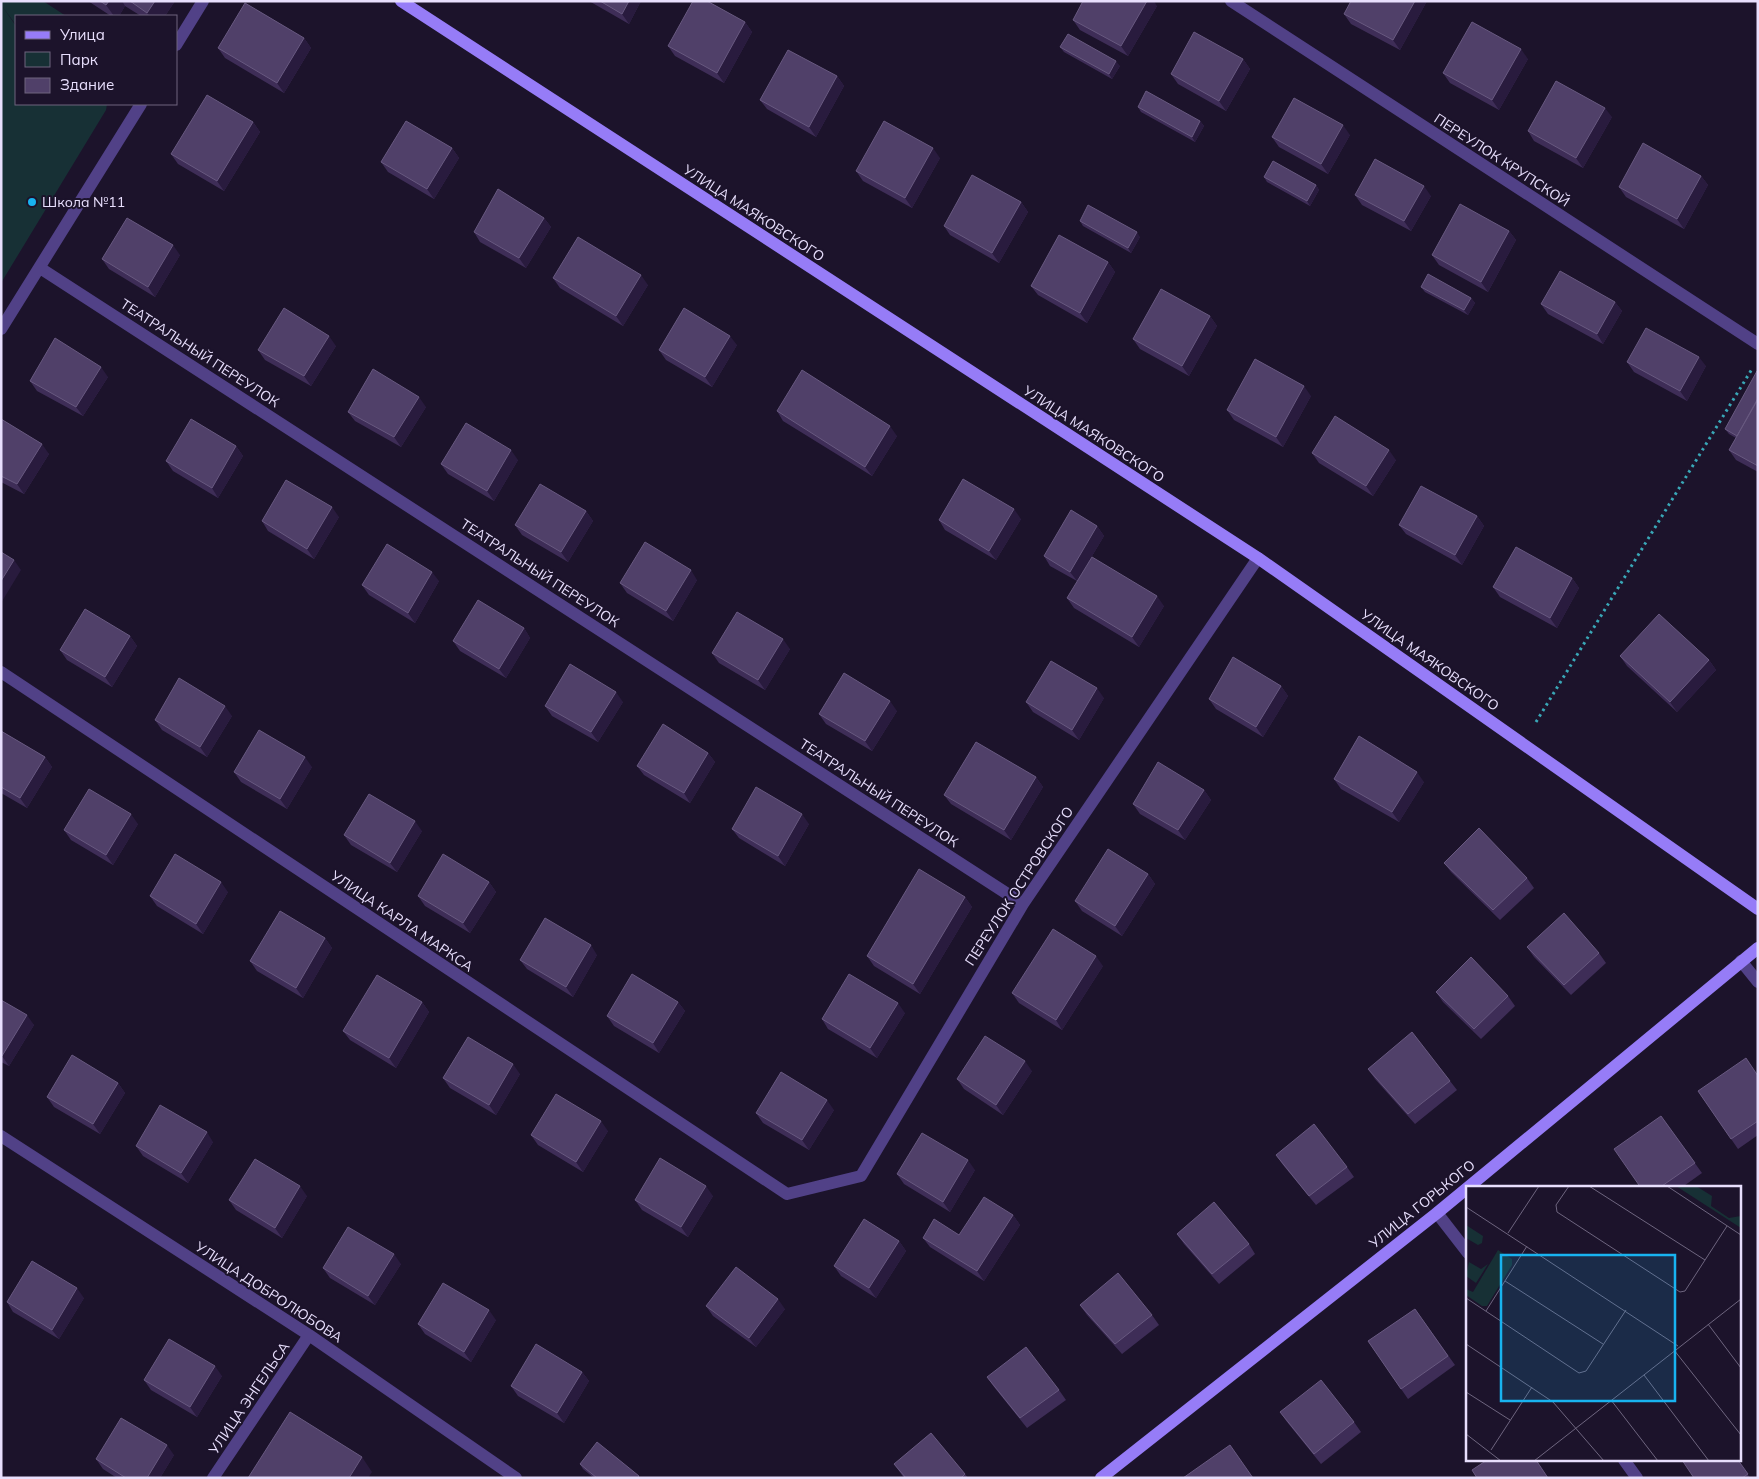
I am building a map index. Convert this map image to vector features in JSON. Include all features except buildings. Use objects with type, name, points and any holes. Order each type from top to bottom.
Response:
[{"type":"street","points":[[178,42],[203,1]]},
{"type":"street","name":"УЛИЦА МАЯКОВСКОГО","points":[[401,1],[1258,558],[1758,909]]},
{"type":"street","name":"ПЕРЕУЛОК КРУПСКОЙ","points":[[1231,1],[1758,344]]},
{"type":"street","points":[[1,329],[139,105]]},
{"type":"street","name":"ТЕАТРАЛЬНЫЙ ПЕРЕУЛОК","points":[[40,268],[1023,904]]},
{"type":"street","name":"ПЕРЕУЛОК ОСТРОВСКОГО","points":[[787,1194],[861,1176],[1023,904],[1258,558]]},
{"type":"street","name":"УЛИЦА КАРЛА МАРКСА","points":[[1,672],[787,1194]]},
{"type":"street","name":"УЛИЦА ГОРЬКОГО","points":[[1470,1186],[1758,948]]},
{"type":"street","points":[[1741,961],[1758,982]]},
{"type":"street","name":"УЛИЦА ДОБРОЛЮБОВА","points":[[1,1136],[309,1335],[516,1478]]},
{"type":"street","name":"УЛИЦА ГОРЬКОГО","points":[[1108,1475],[1466,1189]]},
{"type":"street","points":[[1437,1213],[1466,1250]]},
{"type":"street","name":"УЛИЦА ЭНГЕЛЬСА","points":[[213,1478],[309,1335]]},
{"type":"street","points":[[1625,1462],[1637,1478]]},
{"type":"path","points":[[1523,744],[1753,368]]},
{"type":"green space","name":"Школа №11","points":[[1,1],[43,1],[64,15],[15,15],[15,24],[2,6],[15,25],[15,105],[107,105],[106,110],[1,283]]},
{"type":"place","name":"Школа №11","points":[[32,202]]}]
